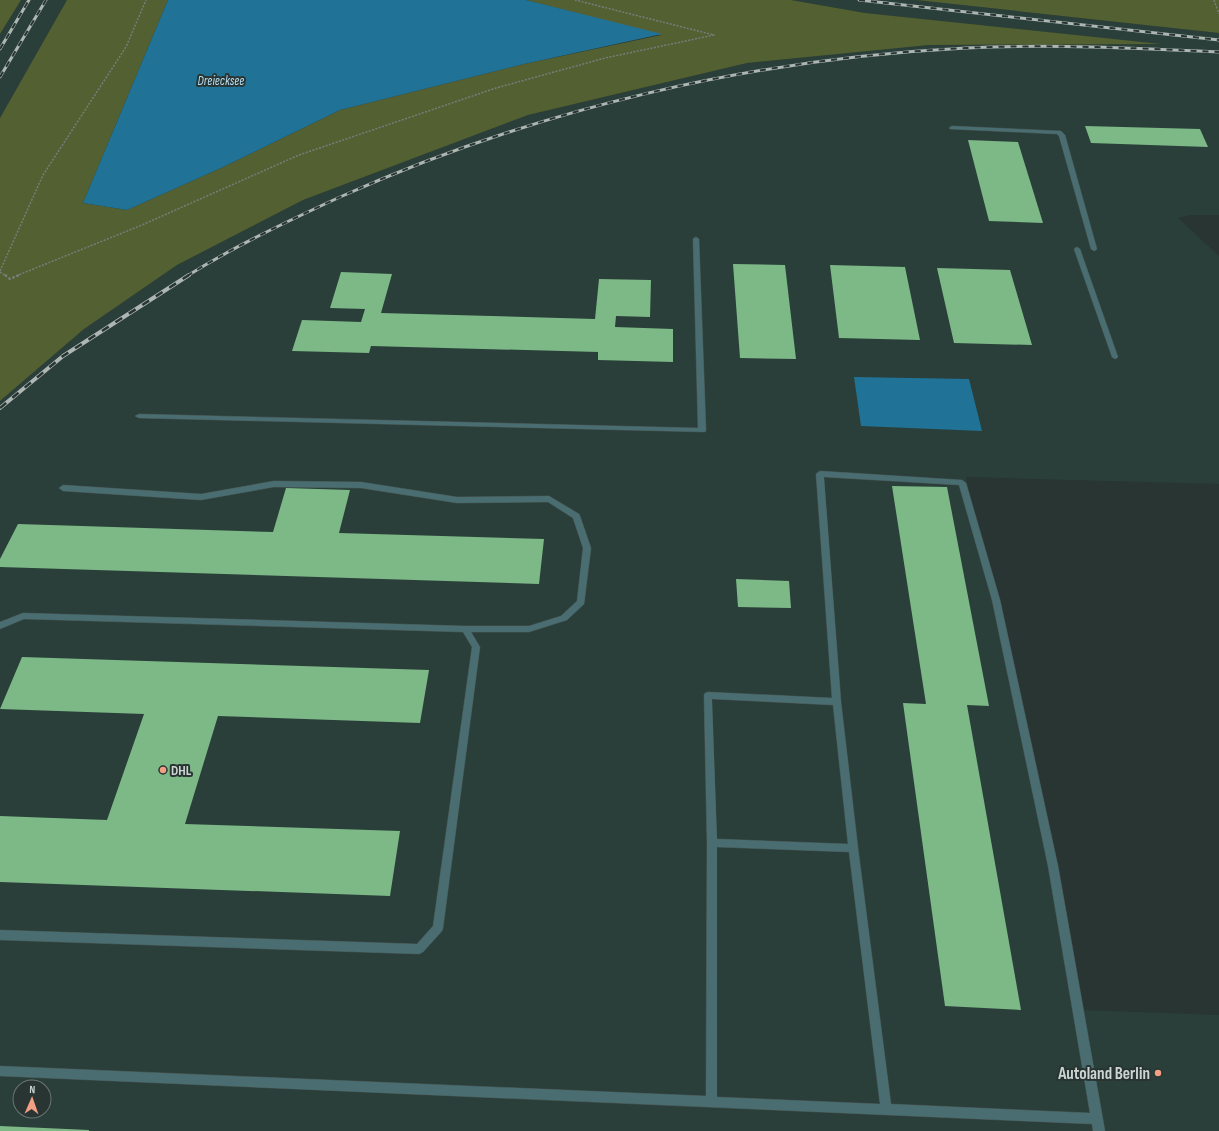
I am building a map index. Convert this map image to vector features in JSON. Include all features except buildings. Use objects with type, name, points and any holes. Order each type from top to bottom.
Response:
[{"type":"lane","points":[[952,128],[1059,132],[1062,135],[1094,249]]},
{"type":"lane","points":[[139,416],[702,430],[696,239]]},
{"type":"lane","points":[[1077,249],[1115,356]]},
{"type":"lane","points":[[886,1109],[853,848],[837,702],[820,474],[962,483],[996,600],[1045,828],[1099,1131]]},
{"type":"lane","points":[[0,626],[23,616],[466,629],[529,629],[564,618],[581,602],[587,548],[576,516],[549,499],[457,500],[361,485],[274,484],[202,497],[63,488]]},
{"type":"lane","points":[[0,935],[420,949],[438,928],[476,647],[466,629]]},
{"type":"lane","points":[[711,1103],[712,843],[708,695],[837,702]]},
{"type":"lane","points":[[712,843],[853,848]]},
{"type":"lane","points":[[0,1071],[1096,1119]]},
{"type":"path","points":[[146,0],[126,47],[43,175],[0,272],[10,279],[142,226],[299,155],[496,88],[605,58],[714,36],[575,0]]},
{"type":"path","points":[[1214,0],[1219,14]]},
{"type":"shaded area","points":[[21,0],[67,0],[0,118],[0,34]]},
{"type":"shaded area","points":[[791,0],[916,0],[1219,33],[1219,215],[1190,215],[1178,218],[1219,256],[1219,484],[966,477],[1084,1010],[1219,1015],[1219,1131],[0,1131],[0,401],[84,329],[177,265],[303,200],[528,115],[747,63],[929,45],[1155,44],[865,13]]},
{"type":"green space","points":[[0,0],[21,0],[0,34]]},
{"type":"green space","points":[[67,0],[168,0],[83,203],[127,210],[221,168],[340,110],[524,64],[661,35],[526,0],[791,0],[865,13],[1161,44],[929,45],[747,63],[528,115],[303,200],[177,265],[84,329],[0,401],[0,118]]},
{"type":"green space","points":[[916,0],[1219,0],[1219,33]]},
{"type":"water","name":"Dreiecksee","points":[[168,0],[526,0],[662,34],[524,64],[340,110],[221,168],[127,210],[83,203]]},
{"type":"water","points":[[854,377],[969,379],[982,431],[861,426]]},
{"type":"railway","points":[[0,49],[29,0]]},
{"type":"railway","points":[[0,77],[46,0]]},
{"type":"railway","points":[[859,0],[1219,40]]},
{"type":"railway","points":[[187,276],[224,254],[281,225],[340,197],[415,166],[491,138],[568,114],[646,94],[725,77],[805,64],[885,54],[966,48],[1061,46],[1219,52]]},
{"type":"railway","points":[[0,408],[63,356],[189,275]]},
{"type":"place","name":"DHL","points":[[163,770]]},
{"type":"place","name":"Autoland Berlin","points":[[1158,1073]]}]
